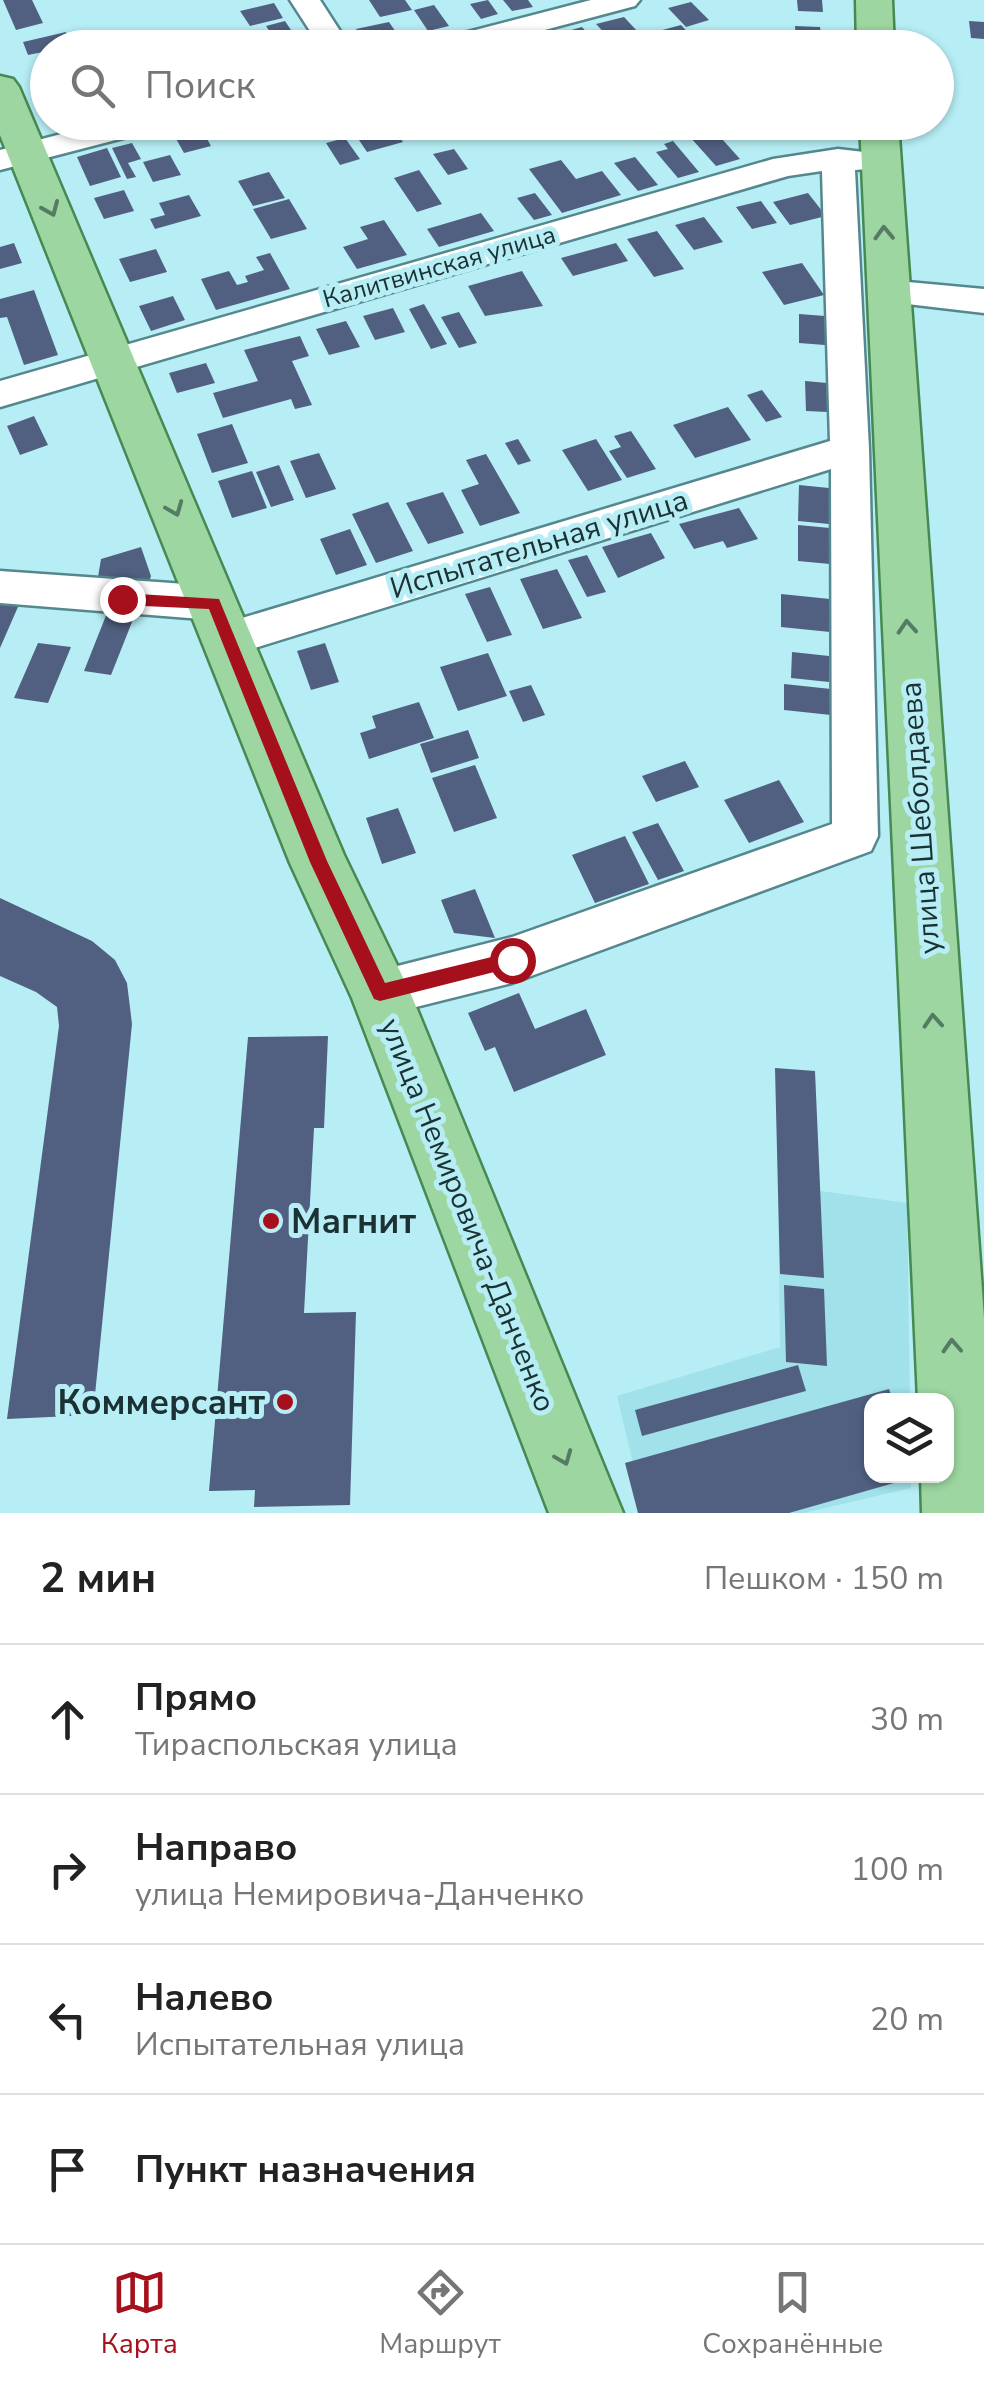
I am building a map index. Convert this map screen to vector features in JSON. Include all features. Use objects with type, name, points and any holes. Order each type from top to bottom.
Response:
[{"type":"main road","points":[[874,0],[875,30]]},
{"type":"main road","name":"улица Немировича-Данченко","points":[[0,87],[14,156],[114,360],[319,862],[380,992],[586,1513]]},
{"type":"main road","name":"улица Шеболдаева","points":[[866,148],[886,292],[966,1256],[959,1513]]},
{"type":"street","points":[[305,0],[324,30]]},
{"type":"street","points":[[510,30],[626,0]]},
{"type":"street","points":[[14,156],[77,140]]},
{"type":"street","points":[[380,992],[512,960],[855,836],[850,449],[866,148]]},
{"type":"street","name":"Калитвинская улица","points":[[0,394],[785,166],[866,148]]},
{"type":"street","points":[[886,292],[984,301]]},
{"type":"street","name":"Испытательная улица","points":[[0,588],[222,621],[850,449]]},
{"type":"shaded area","points":[[778,1185],[907,1203],[910,1393],[864,1393],[864,1483],[911,1483],[911,1488],[804,1513],[645,1513],[617,1396],[780,1347]]},
{"type":"building","points":[[3,0],[32,0],[43,23],[16,30]]},
{"type":"building","points":[[369,0],[405,0],[412,10],[380,17]]},
{"type":"building","points":[[488,0],[498,14],[481,19],[470,4]]},
{"type":"building","points":[[503,0],[528,0],[533,7],[512,11]]},
{"type":"building","points":[[797,0],[822,0],[823,12],[798,11]]},
{"type":"building","points":[[691,2],[709,20],[686,27],[668,8]]},
{"type":"building","points":[[274,3],[283,18],[250,26],[240,11]]},
{"type":"building","points":[[434,5],[449,26],[427,30],[414,10]]},
{"type":"building","points":[[624,17],[636,30],[602,30],[596,24]]},
{"type":"building","points":[[285,21],[291,30],[269,30],[266,26]]},
{"type":"building","points":[[969,21],[984,22],[984,39],[971,38]]},
{"type":"building","points":[[389,22],[394,30],[357,30]]},
{"type":"building","points":[[795,26],[820,30],[795,30]]},
{"type":"building","points":[[30,40],[30,55],[28,55],[23,42]]},
{"type":"building","points":[[177,140],[208,140],[211,146],[184,153]]},
{"type":"building","points":[[346,140],[360,159],[340,165],[326,143]]},
{"type":"building","points":[[359,140],[403,142],[367,152]]},
{"type":"building","points":[[693,140],[723,140],[740,159],[716,166]]},
{"type":"building","points":[[673,141],[699,172],[678,178],[656,152],[668,149],[664,144]]},
{"type":"building","points":[[132,143],[141,159],[128,163],[136,177],[127,179],[112,148]]},
{"type":"building","points":[[107,148],[121,177],[90,186],[77,157]]},
{"type":"building","points":[[454,149],[468,169],[448,175],[433,154]]},
{"type":"building","points":[[170,155],[181,175],[153,182],[143,162]]},
{"type":"building","points":[[635,157],[658,185],[638,191],[614,163]]},
{"type":"building","points":[[561,160],[576,179],[602,171],[621,195],[562,213],[529,169]]},
{"type":"building","points":[[419,170],[442,204],[417,212],[394,178]]},
{"type":"building","points":[[269,172],[285,198],[253,206],[238,181]]},
{"type":"building","points":[[124,190],[134,211],[104,219],[94,198]]},
{"type":"building","points":[[535,193],[552,215],[534,220],[517,198]]},
{"type":"building","points":[[808,193],[826,216],[790,225],[773,202]]},
{"type":"building","points":[[189,195],[201,216],[155,229],[150,219],[165,215],[159,203]]},
{"type":"building","points":[[289,199],[307,229],[271,239],[253,209]]},
{"type":"building","points":[[761,201],[777,223],[752,229],[736,207]]},
{"type":"building","points":[[481,213],[494,231],[439,247],[427,229]]},
{"type":"building","points":[[704,217],[723,242],[694,250],[675,225]]},
{"type":"building","points":[[384,220],[407,255],[357,269],[343,247],[368,239],[360,227]]},
{"type":"building","points":[[657,231],[684,269],[654,277],[627,239]]},
{"type":"building","points":[[14,243],[22,263],[0,269],[0,247]]},
{"type":"building","points":[[616,243],[628,261],[573,276],[561,258]]},
{"type":"building","points":[[156,249],[167,272],[130,282],[119,259]]},
{"type":"building","points":[[270,253],[290,289],[216,310],[201,279],[229,271],[237,285],[248,282],[245,276],[264,270],[256,257]]},
{"type":"building","points":[[802,263],[824,295],[784,305],[762,272]]},
{"type":"building","points":[[522,271],[543,306],[485,316],[468,286]]},
{"type":"building","points":[[34,290],[58,355],[24,365],[7,317],[0,318],[0,299]]},
{"type":"building","points":[[173,296],[185,320],[151,331],[139,306]]},
{"type":"building","points":[[424,304],[447,344],[431,349],[409,309]]},
{"type":"building","points":[[393,308],[405,332],[375,340],[363,316]]},
{"type":"building","points":[[459,312],[477,343],[459,348],[441,317]]},
{"type":"building","points":[[799,314],[825,316],[825,345],[799,343]]},
{"type":"building","points":[[346,321],[360,347],[329,355],[316,329]]},
{"type":"building","points":[[300,336],[309,356],[292,361],[312,405],[295,409],[291,399],[223,418],[213,393],[258,381],[244,350]]},
{"type":"building","points":[[206,363],[215,383],[177,393],[169,373]]},
{"type":"building","points":[[805,381],[827,383],[828,412],[806,411]]},
{"type":"building","points":[[762,390],[782,417],[766,422],[747,395]]},
{"type":"building","points":[[728,407],[751,440],[695,458],[673,425]]},
{"type":"building","points":[[34,416],[48,445],[20,455],[7,426]]},
{"type":"building","points":[[232,424],[248,463],[212,473],[197,434]]},
{"type":"building","points":[[631,431],[656,469],[627,478],[609,451],[621,447],[614,436]]},
{"type":"building","points":[[518,439],[531,461],[518,465],[505,443]]},
{"type":"building","points":[[596,439],[622,480],[588,491],[562,450]]},
{"type":"building","points":[[319,453],[336,489],[306,498],[290,461]]},
{"type":"building","points":[[486,454],[520,513],[480,526],[461,490],[479,484],[466,460]]},
{"type":"building","points":[[279,465],[294,500],[271,507],[256,472]]},
{"type":"building","points":[[252,471],[267,508],[232,518],[218,481]]},
{"type":"building","points":[[799,485],[829,488],[829,524],[798,521]]},
{"type":"building","points":[[443,492],[464,533],[428,544],[406,503]]},
{"type":"building","points":[[388,502],[413,551],[376,563],[352,514]]},
{"type":"building","points":[[739,508],[758,539],[727,548],[723,541],[694,549],[679,524]]},
{"type":"building","points":[[798,525],[830,528],[830,564],[798,561]]},
{"type":"building","points":[[350,529],[367,565],[336,575],[320,539]]},
{"type":"building","points":[[651,533],[665,558],[618,578],[602,547]]},
{"type":"building","points":[[141,547],[151,576],[149,582],[97,583],[101,559]]},
{"type":"building","points":[[587,555],[606,592],[587,597],[568,560]]},
{"type":"building","points":[[557,569],[582,618],[543,629],[520,579]]},
{"type":"building","points":[[490,587],[512,635],[487,642],[465,594]]},
{"type":"building","points":[[781,594],[830,599],[830,632],[781,627]]},
{"type":"building","points":[[0,597],[21,600],[0,648]]},
{"type":"building","points":[[107,613],[134,617],[111,675],[84,671]]},
{"type":"building","points":[[38,643],[71,647],[48,703],[14,698]]},
{"type":"building","points":[[325,643],[339,682],[311,690],[297,651]]},
{"type":"building","points":[[792,652],[829,656],[829,682],[791,678]]},
{"type":"building","points":[[488,653],[507,696],[458,711],[440,667]]},
{"type":"building","points":[[784,684],[831,689],[831,715],[784,710]]},
{"type":"building","points":[[531,685],[545,715],[523,722],[509,691]]},
{"type":"building","points":[[419,702],[434,738],[369,759],[360,733],[376,728],[372,716]]},
{"type":"building","points":[[468,730],[479,758],[431,773],[420,744]]},
{"type":"building","points":[[685,761],[699,787],[656,802],[642,776]]},
{"type":"building","points":[[475,765],[497,818],[454,832],[432,778]]},
{"type":"building","points":[[779,780],[804,822],[749,843],[724,800]]},
{"type":"building","points":[[398,808],[416,853],[382,864],[366,818]]},
{"type":"building","points":[[658,823],[684,871],[658,880],[632,832]]},
{"type":"building","points":[[625,836],[649,884],[595,903],[572,855]]},
{"type":"building","points":[[475,889],[495,938],[454,933],[441,900]]},
{"type":"building","points":[[0,898],[92,941],[115,960],[127,983],[132,1024],[93,1415],[7,1419],[59,1026],[57,1007],[36,992],[0,976]]},
{"type":"building","points":[[519,993],[535,1029],[586,1009],[606,1055],[514,1092],[495,1047],[485,1051],[468,1013]]},
{"type":"building","points":[[328,1036],[324,1128],[314,1128],[304,1313],[356,1312],[350,1505],[254,1507],[255,1490],[209,1491],[248,1037]]},
{"type":"building","points":[[775,1068],[815,1071],[824,1278],[780,1274]]},
{"type":"building","points":[[784,1285],[824,1289],[827,1366],[786,1362]]},
{"type":"building","points":[[798,1365],[806,1391],[642,1436],[635,1410]]},
{"type":"building","points":[[864,1396],[864,1483],[894,1483],[789,1513],[638,1513],[625,1463]]},
{"type":"place","name":"Магнит","points":[[271,1221]]},
{"type":"place","name":"Коммерсант","points":[[285,1402]]},
{"type":"route","points":[[122,599],[214,603],[319,862],[380,992],[512,960]]}]
